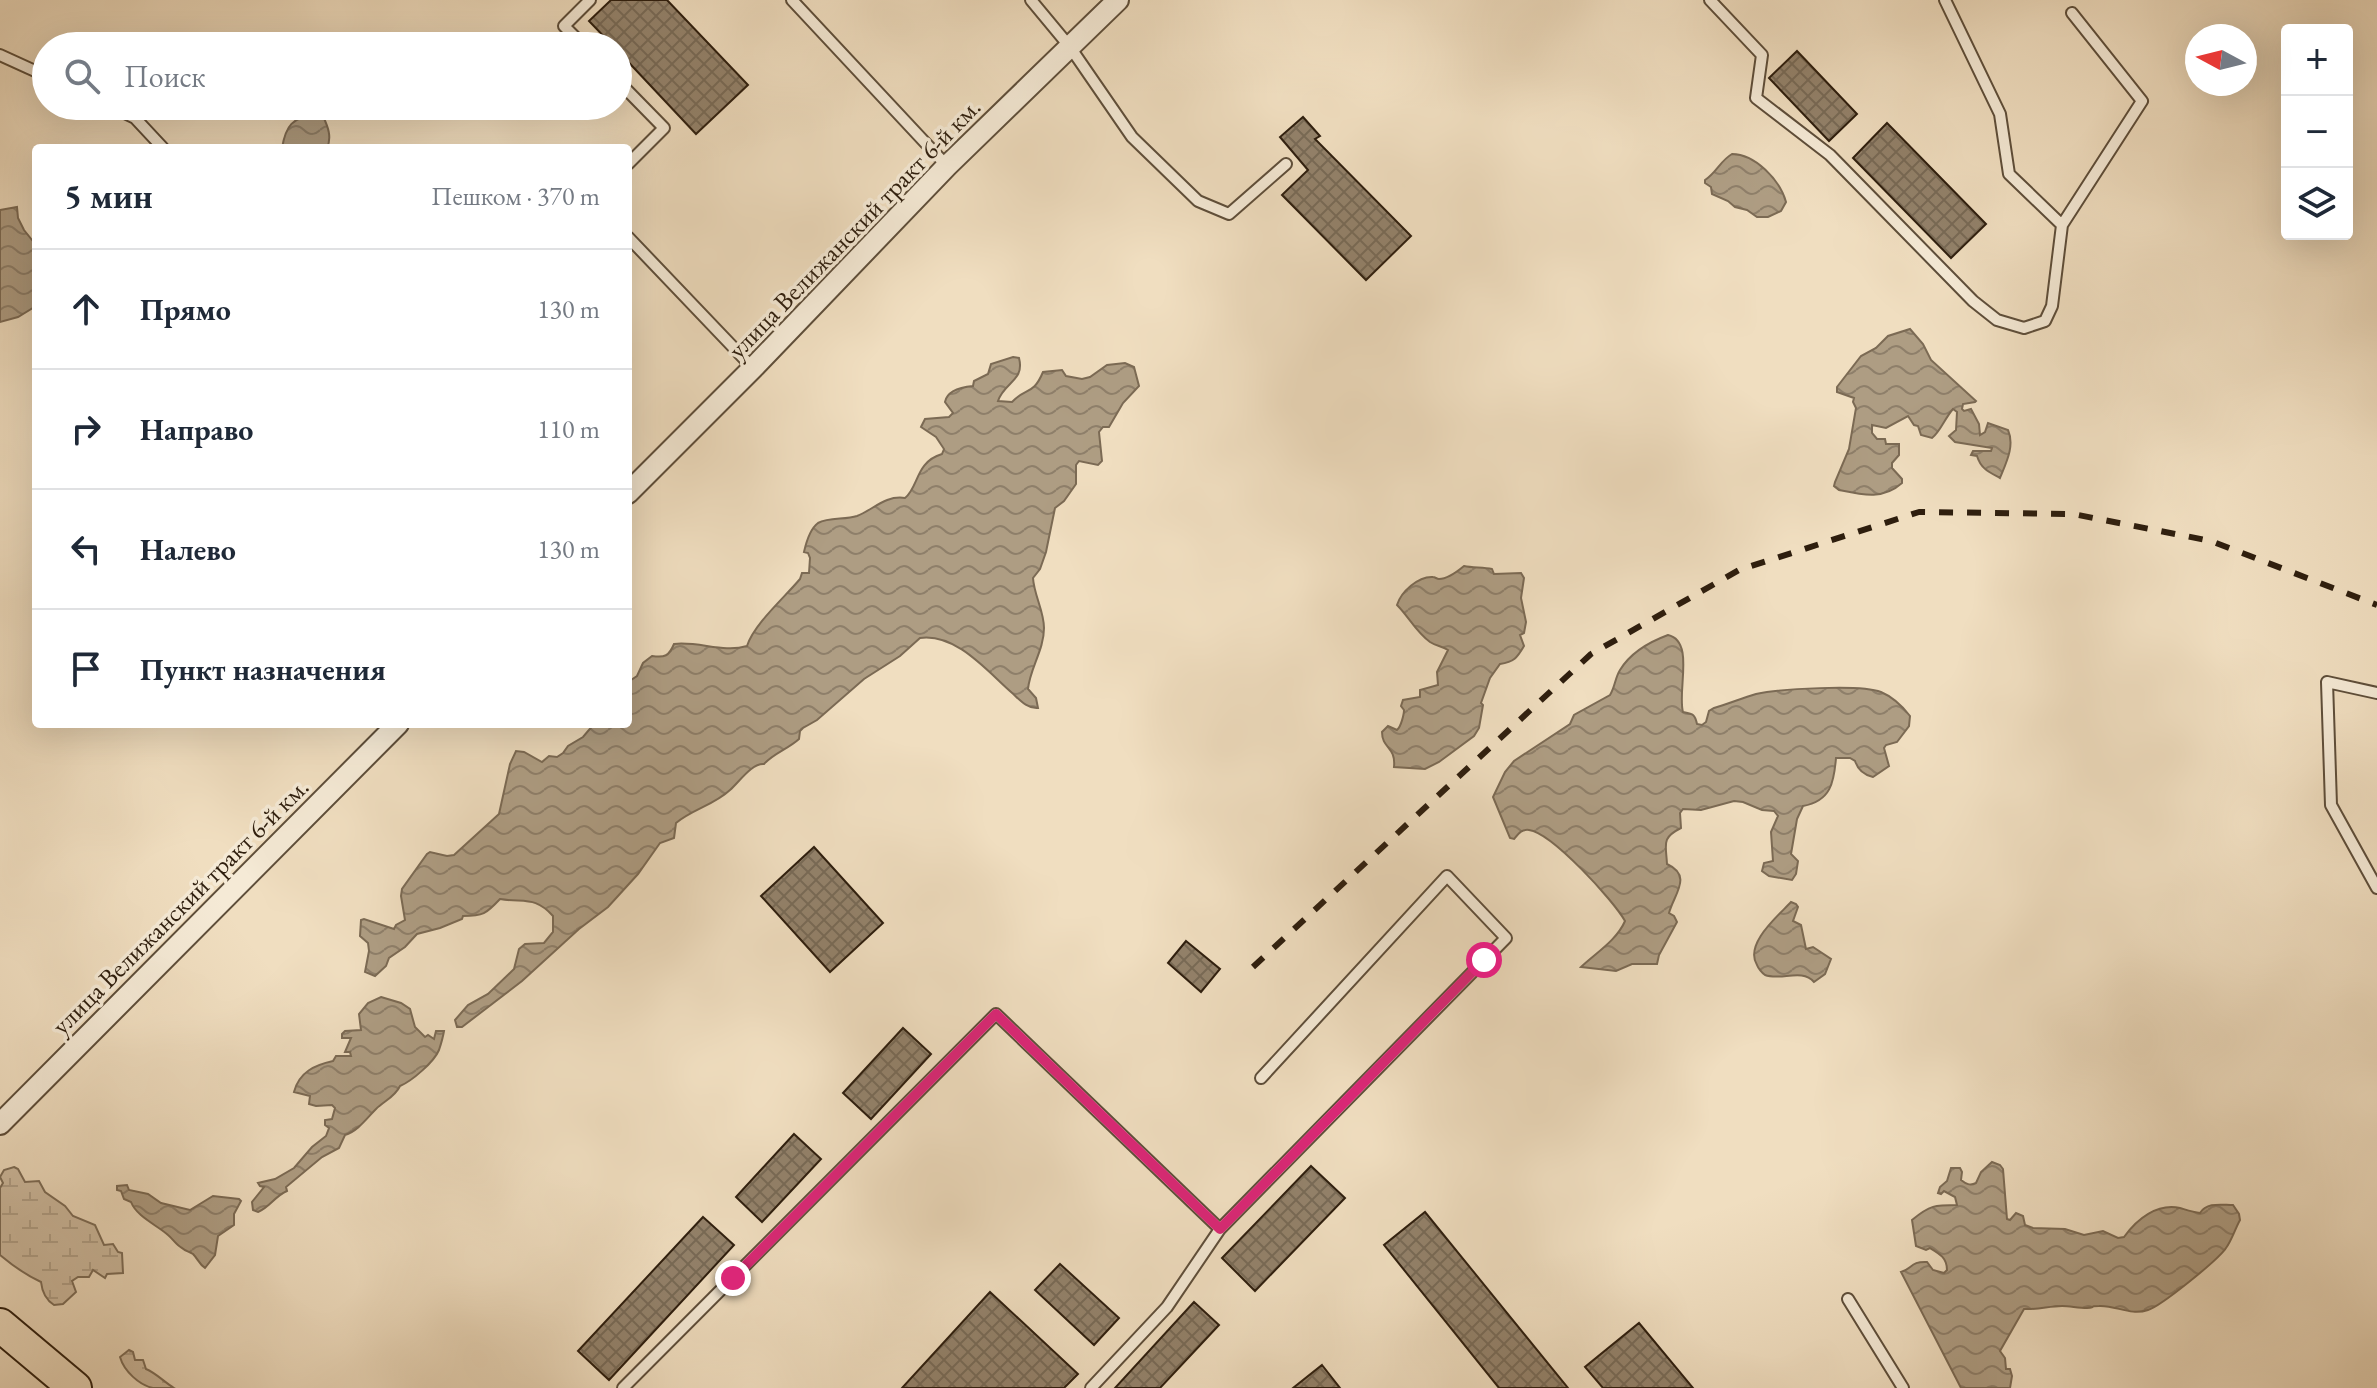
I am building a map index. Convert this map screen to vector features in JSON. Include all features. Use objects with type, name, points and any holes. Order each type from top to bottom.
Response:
[{"type":"main road","points":[[0,1325],[75,1388]]},
{"type":"street","name":"улица Велижанский тракт 6-й км.","points":[[632,489],[947,166],[1118,0]]},
{"type":"street","name":"улица Велижанский тракт 6-й км.","points":[[0,1124],[394,728]]},
{"type":"lane","points":[[570,32],[564,26],[590,0]]},
{"type":"lane","points":[[792,0],[947,166]]},
{"type":"lane","points":[[1031,0],[1070,47],[1132,137],[1198,201],[1229,214],[1286,164]]},
{"type":"lane","points":[[1710,0],[1762,55],[1756,98],[1830,155],[1973,301],[1997,320],[2024,328],[2045,321],[2052,306],[2062,225],[2142,101],[2072,13]]},
{"type":"lane","points":[[1945,0],[2000,114],[2009,174],[2062,225]]},
{"type":"lane","points":[[0,55],[32,70]]},
{"type":"lane","points":[[632,95],[664,128],[632,160]]},
{"type":"lane","points":[[137,120],[159,144]]},
{"type":"lane","points":[[632,241],[753,368]]},
{"type":"lane","points":[[2377,693],[2327,682],[2331,805],[2377,888]]},
{"type":"lane","points":[[1091,1388],[1167,1307],[1220,1229],[1506,938],[1447,876],[1261,1078]]},
{"type":"lane","points":[[623,1388],[996,1014],[1220,1229]]},
{"type":"lane","points":[[1848,1299],[1903,1388]]},
{"type":"green space","points":[[14,1167],[25,1182],[39,1181],[45,1192],[73,1216],[95,1225],[104,1245],[113,1244],[122,1253],[123,1273],[107,1274],[105,1278],[93,1270],[89,1277],[78,1277],[72,1281],[76,1292],[63,1304],[54,1305],[45,1295],[41,1282],[0,1255],[0,1188],[3,1183],[0,1177],[4,1170]]},
{"type":"green space","points":[[129,1350],[133,1352],[135,1360],[143,1360],[146,1369],[174,1388],[153,1388],[133,1377],[120,1357]]},
{"type":"water","points":[[296,120],[325,120],[328,144],[283,144]]},
{"type":"water","points":[[1732,154],[1758,163],[1772,177],[1786,202],[1781,211],[1768,217],[1757,217],[1712,194],[1705,180]]},
{"type":"water","points":[[17,207],[18,218],[32,240],[32,308],[18,317],[0,322],[0,210]]},
{"type":"water","points":[[1910,329],[1931,360],[1976,401],[1963,404],[1962,409],[1971,409],[1979,424],[1980,435],[1985,432],[1988,423],[2008,430],[2010,448],[2000,478],[1983,467],[1977,456],[1971,455],[1973,451],[1991,451],[1992,448],[1955,442],[1949,436],[1956,430],[1957,412],[1953,409],[1932,438],[1921,435],[1918,426],[1908,416],[1886,428],[1872,425],[1872,433],[1877,439],[1885,439],[1886,444],[1899,444],[1899,455],[1892,468],[1902,483],[1880,494],[1839,490],[1834,486],[1849,449],[1856,408],[1854,398],[1837,392],[1837,387],[1861,356],[1876,348],[1888,336]]},
{"type":"water","points":[[1019,358],[1017,377],[998,401],[1012,402],[1032,388],[1043,372],[1062,370],[1066,376],[1082,379],[1107,365],[1125,363],[1134,367],[1139,386],[1123,403],[1109,427],[1103,427],[1099,432],[1102,461],[1098,465],[1079,461],[1076,465],[1076,484],[1055,508],[1046,552],[1033,578],[1044,628],[1028,689],[1036,698],[1038,708],[1023,703],[958,647],[946,641],[920,638],[803,728],[799,739],[764,764],[751,769],[724,795],[676,823],[674,838],[660,843],[638,874],[608,907],[522,981],[462,1027],[457,1027],[455,1020],[468,1005],[488,994],[514,969],[519,949],[525,944],[544,943],[553,932],[553,916],[541,905],[500,899],[484,913],[463,916],[440,928],[417,934],[389,958],[386,966],[375,976],[365,972],[369,951],[368,943],[360,936],[361,920],[394,929],[405,920],[402,889],[427,854],[454,855],[499,814],[510,764],[516,751],[542,762],[549,756],[557,757],[563,753],[591,728],[632,728],[632,679],[643,663],[652,656],[666,655],[674,644],[729,648],[747,646],[756,629],[802,573],[809,573],[810,558],[804,552],[815,526],[827,520],[857,516],[891,499],[905,498],[922,469],[944,449],[936,437],[921,427],[925,419],[949,417],[953,413],[945,402],[946,398],[960,388],[973,386],[974,381],[988,374],[991,364]]},
{"type":"water","points":[[1464,566],[1492,569],[1494,574],[1521,573],[1524,578],[1521,598],[1526,622],[1524,633],[1520,635],[1524,646],[1515,659],[1500,664],[1490,678],[1481,703],[1479,728],[1474,736],[1425,769],[1394,767],[1393,755],[1384,742],[1382,732],[1388,726],[1397,730],[1404,710],[1401,706],[1403,700],[1420,697],[1420,690],[1438,685],[1437,672],[1448,650],[1425,638],[1397,605],[1406,590],[1416,582],[1427,577],[1446,578]]},
{"type":"water","points":[[1668,635],[1676,639],[1683,656],[1683,712],[1693,715],[1697,724],[1706,722],[1709,711],[1714,708],[1756,694],[1839,688],[1885,694],[1910,716],[1909,726],[1897,742],[1886,745],[1884,748],[1889,766],[1873,777],[1862,772],[1850,758],[1836,758],[1829,789],[1820,800],[1803,806],[1797,819],[1791,854],[1798,861],[1792,880],[1769,876],[1762,871],[1764,863],[1773,861],[1771,832],[1778,816],[1774,811],[1734,801],[1701,810],[1683,809],[1680,813],[1681,828],[1670,835],[1666,846],[1667,864],[1675,869],[1680,880],[1669,913],[1677,922],[1657,964],[1632,964],[1616,971],[1581,967],[1612,940],[1625,921],[1596,884],[1552,843],[1529,830],[1522,831],[1514,839],[1510,838],[1493,797],[1514,761],[1570,724],[1574,715],[1610,695],[1618,673],[1629,658],[1647,644]]},
{"type":"water","points":[[1791,902],[1798,907],[1793,921],[1801,925],[1806,949],[1813,947],[1831,959],[1825,974],[1814,982],[1797,975],[1765,975],[1754,957],[1764,931]]},
{"type":"water","points":[[381,997],[410,1009],[415,1027],[425,1037],[428,1035],[434,1039],[436,1031],[444,1031],[436,1055],[422,1071],[400,1086],[358,1127],[345,1135],[339,1148],[322,1157],[266,1207],[258,1212],[253,1210],[252,1202],[264,1187],[258,1183],[275,1179],[294,1168],[326,1136],[329,1128],[325,1120],[332,1119],[335,1108],[332,1105],[309,1104],[310,1096],[294,1092],[296,1085],[314,1067],[333,1061],[336,1056],[351,1056],[350,1052],[345,1052],[351,1038],[342,1038],[342,1034],[361,1030],[359,1014],[368,1003]]},
{"type":"water","points":[[1992,1162],[2003,1169],[2007,1219],[2010,1220],[2016,1213],[2023,1216],[2025,1225],[2033,1228],[2065,1229],[2084,1235],[2103,1231],[2118,1238],[2124,1237],[2135,1224],[2156,1210],[2172,1207],[2200,1213],[2206,1207],[2219,1205],[2233,1205],[2240,1220],[2221,1254],[2176,1292],[2148,1310],[2135,1312],[2099,1306],[2024,1309],[2000,1351],[2012,1376],[2010,1388],[1961,1388],[1901,1272],[1922,1262],[1927,1262],[1933,1270],[1944,1273],[1947,1270],[1940,1254],[1930,1248],[1926,1250],[1916,1246],[1912,1220],[1933,1207],[1957,1205],[1955,1197],[1944,1191],[1938,1193],[1947,1181],[1951,1168],[1960,1168],[1961,1180],[1972,1184]]},
{"type":"water","points":[[127,1185],[129,1190],[148,1194],[161,1203],[190,1210],[213,1196],[241,1201],[234,1214],[234,1225],[218,1236],[215,1255],[205,1268],[193,1254],[124,1199],[117,1186]]},
{"type":"building","points":[[611,0],[667,0],[748,85],[696,134],[632,66],[632,32],[600,32],[589,21]]},
{"type":"building","points":[[1797,51],[1857,114],[1829,141],[1769,78]]},
{"type":"building","points":[[1303,117],[1320,136],[1315,139],[1411,236],[1366,280],[1282,195],[1308,170],[1280,137]]},
{"type":"building","points":[[1887,123],[1986,224],[1951,258],[1853,158]]},
{"type":"building","points":[[814,847],[883,923],[830,972],[761,896]]},
{"type":"building","points":[[1186,941],[1220,969],[1201,992],[1168,963]]},
{"type":"building","points":[[903,1028],[931,1054],[871,1119],[843,1093]]},
{"type":"building","points":[[794,1134],[821,1159],[762,1222],[736,1197]]},
{"type":"building","points":[[1311,1166],[1345,1198],[1255,1291],[1222,1258]]},
{"type":"building","points":[[1425,1212],[1568,1388],[1499,1388],[1384,1245]]},
{"type":"building","points":[[703,1217],[734,1245],[609,1380],[578,1351]]},
{"type":"building","points":[[1060,1264],[1119,1318],[1094,1345],[1035,1290]]},
{"type":"building","points":[[990,1292],[1078,1374],[1064,1388],[902,1388]]},
{"type":"building","points":[[1194,1302],[1219,1325],[1160,1388],[1115,1388]]},
{"type":"building","points":[[1639,1323],[1693,1388],[1603,1388],[1585,1367]]},
{"type":"building","points":[[1322,1365],[1340,1388],[1293,1388]]},
{"type":"railway","points":[[1253,967],[1591,654],[1739,570],[1919,512],[2073,514],[2211,541],[2377,605]]},
{"type":"route","points":[[733,1278],[996,1014],[1220,1229],[1484,960]]}]
